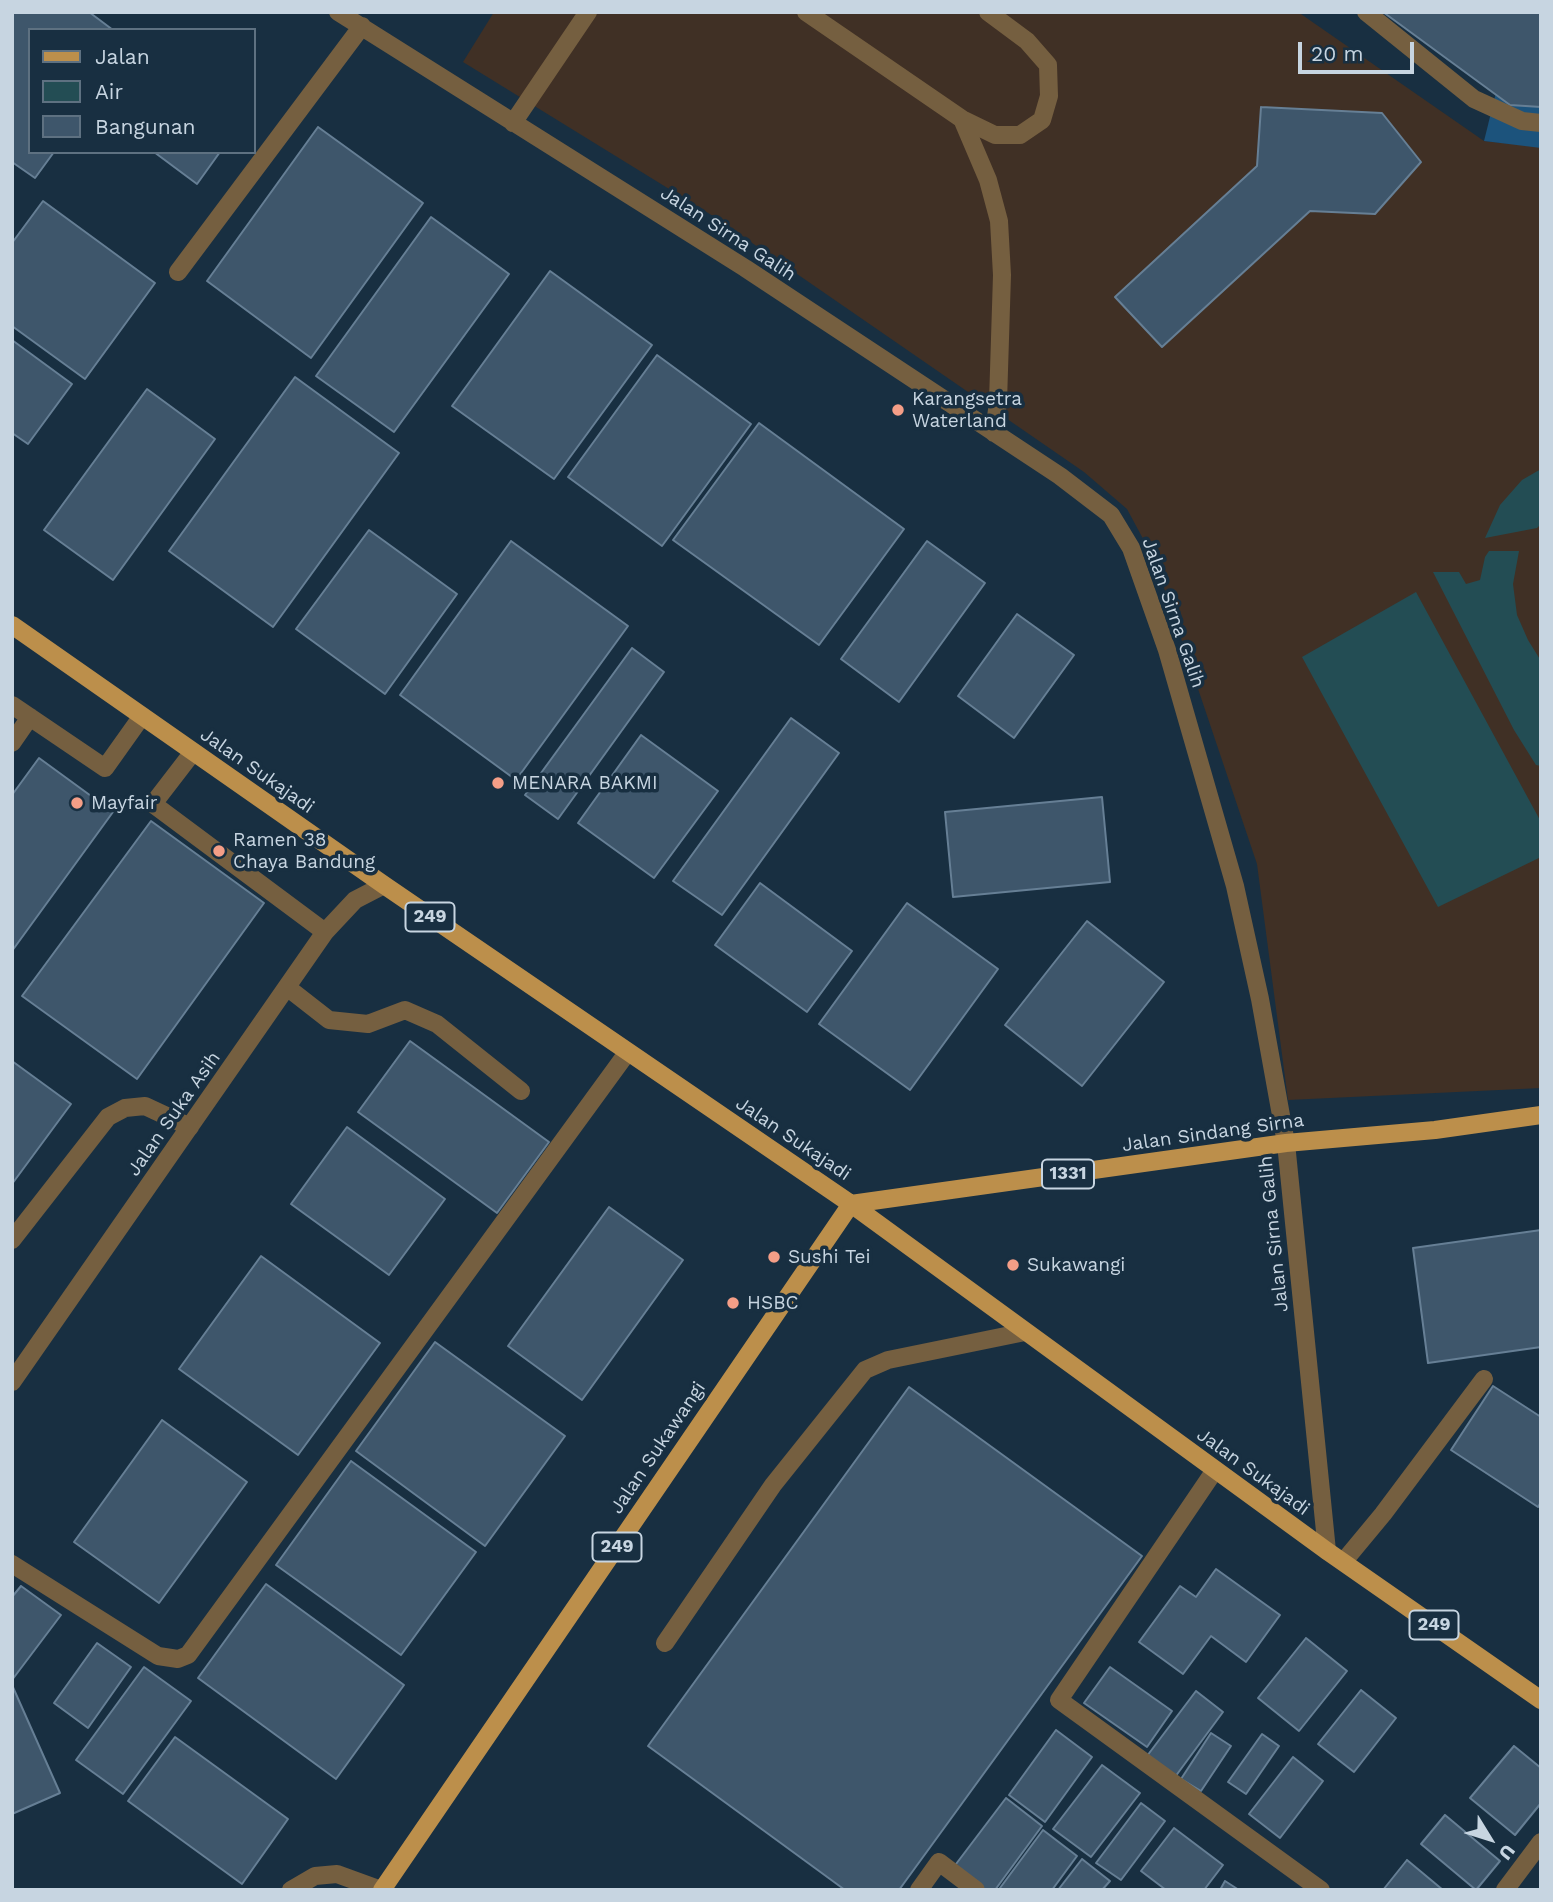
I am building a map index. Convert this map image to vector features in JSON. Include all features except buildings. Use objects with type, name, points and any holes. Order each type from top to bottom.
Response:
[{"type":"main road","name":"Jalan Sukajadi","points":[[12,625],[384,885],[851,1204],[1327,1551],[1541,1700]]},
{"type":"main road","name":"Jalan Sindang Sirna","points":[[851,1204],[1286,1143],[1435,1130],[1541,1115]]},
{"type":"main road","name":"Jalan Sukawangi","points":[[382,1890],[851,1204]]},
{"type":"street","name":"Jalan Sirna Galih","points":[[338,12],[745,268],[1060,476],[1111,515],[1132,548],[1167,649],[1235,886],[1260,999],[1286,1143],[1327,1551]]},
{"type":"street","points":[[513,123],[588,12]]},
{"type":"street","points":[[806,12],[962,120],[995,135],[1020,135],[1042,120],[1049,96],[1048,65],[1027,41],[988,12]]},
{"type":"street","points":[[1366,12],[1474,99],[1522,121],[1541,123]]},
{"type":"street","points":[[178,272],[362,26]]},
{"type":"street","points":[[962,120],[988,180],[999,221],[1002,275],[998,402],[994,433]]},
{"type":"street","points":[[12,705],[105,768],[142,716]]},
{"type":"street","points":[[12,743],[30,717]]},
{"type":"street","points":[[193,752],[153,804],[325,932]]},
{"type":"street","name":"Jalan Suka Asih","points":[[12,1382],[325,932],[355,900],[384,885]]},
{"type":"street","points":[[288,988],[329,1020],[368,1024],[405,1010],[416,1014],[437,1024],[521,1091]]},
{"type":"street","points":[[12,1564],[158,1656],[178,1660],[187,1655],[627,1052]]},
{"type":"street","points":[[12,1240],[108,1117],[125,1108],[145,1106],[190,1127]]},
{"type":"street","points":[[664,1643],[773,1485],[865,1370],[888,1360],[1025,1332]]},
{"type":"street","points":[[1344,1561],[1484,1380]]},
{"type":"street","points":[[1215,1470],[1059,1700],[1321,1890]]},
{"type":"street","points":[[1505,1890],[1541,1842]]},
{"type":"street","points":[[919,1890],[939,1862],[976,1890]]},
{"type":"street","points":[[291,1890],[315,1876],[337,1874],[382,1890]]},
{"type":"shaded area","points":[[494,12],[1298,12],[1484,141],[1541,147],[1541,1088],[1288,1100],[1257,864],[1155,561],[1127,509],[1084,472],[713,216],[463,62]]},
{"type":"shaded area","points":[[1516,12],[1541,12],[1541,148],[1484,141]]},
{"type":"water","points":[[1541,469],[1541,524],[1537,528],[1485,538],[1500,505],[1522,480]]},
{"type":"water","points":[[1489,551],[1519,551],[1513,584],[1517,615],[1541,661],[1541,766],[1536,765],[1514,730],[1433,572],[1459,572],[1466,584],[1480,580]]},
{"type":"water","points":[[1416,592],[1541,822],[1541,857],[1438,907],[1302,657]]},
{"type":"place","name":"Karangsetra Waterland","points":[[898,410]]},
{"type":"place","name":"MENARA BAKMI","points":[[498,783]]},
{"type":"place","name":"Mayfair","points":[[77,803]]},
{"type":"place","name":"Ramen 38 Chaya Bandung","points":[[219,851]]},
{"type":"place","name":"Sushi Tei","points":[[774,1257]]},
{"type":"place","name":"Sukawangi","points":[[1013,1265]]},
{"type":"place","name":"HSBC","points":[[733,1303]]}]
